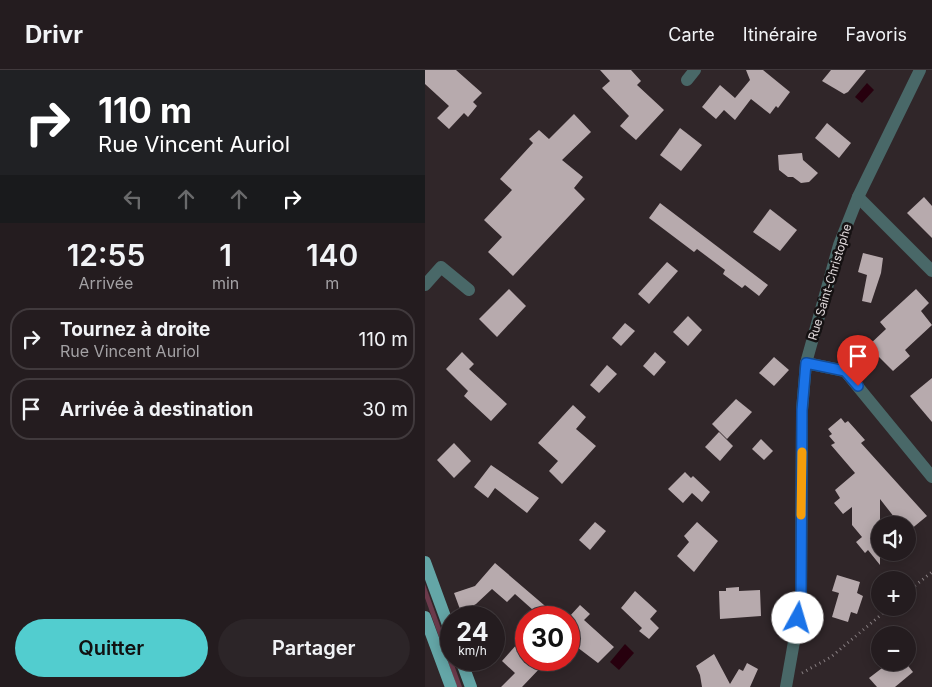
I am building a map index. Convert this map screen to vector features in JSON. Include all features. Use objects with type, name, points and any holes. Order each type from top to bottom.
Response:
[{"type":"main road","points":[[425,562],[441,606]]},
{"type":"main road","points":[[425,617],[451,687]]},
{"type":"main road","points":[[465,671],[471,687]]},
{"type":"street","points":[[687,80],[695,70]]},
{"type":"street","name":"Rue Saint-Christophe","points":[[787,684],[801,602],[802,410],[806,363],[839,245],[858,198],[920,70]]},
{"type":"street","points":[[858,198],[932,271]]},
{"type":"street","points":[[425,284],[441,267],[469,290]]},
{"type":"street","points":[[806,363],[845,371],[932,477]]},
{"type":"path","points":[[916,585],[932,572]]},
{"type":"path","points":[[787,684],[831,657],[880,616]]},
{"type":"shaded area","points":[[867,83],[874,90],[862,103],[855,97]]},
{"type":"shaded area","points":[[425,584],[440,626],[440,640],[425,598]]},
{"type":"shaded area","points":[[625,644],[634,653],[619,670],[610,662]]},
{"type":"shaded area","points":[[451,671],[456,671],[462,687],[457,687]]},
{"type":"building","points":[[425,70],[456,70],[482,93],[473,102],[477,106],[468,117],[464,113],[449,129],[437,118],[449,106],[425,84]]},
{"type":"building","points":[[600,70],[631,70],[641,81],[637,85],[664,110],[636,140],[620,126],[629,116],[602,88],[610,81]]},
{"type":"building","points":[[746,70],[763,70],[790,92],[778,108],[776,106],[770,114],[751,99],[735,120],[724,110],[716,119],[702,107],[720,85],[735,98],[750,80]]},
{"type":"building","points":[[831,70],[866,70],[848,92],[844,94],[822,81]]},
{"type":"building","points":[[574,114],[591,132],[562,160],[583,177],[574,188],[585,199],[513,276],[488,252],[502,237],[484,220],[512,190],[500,179],[533,143],[529,139],[539,130],[549,139]]},
{"type":"building","points":[[827,123],[851,143],[839,158],[815,138]]},
{"type":"building","points":[[680,128],[702,145],[681,171],[660,155]]},
{"type":"building","points":[[802,153],[803,160],[818,173],[809,182],[801,183],[779,170],[778,155]]},
{"type":"building","points":[[924,197],[932,206],[932,238],[907,213]]},
{"type":"building","points":[[660,203],[768,285],[759,296],[745,285],[742,288],[723,274],[725,270],[697,249],[694,252],[649,218]]},
{"type":"building","points":[[770,209],[797,230],[780,251],[753,232]]},
{"type":"building","points":[[863,253],[883,258],[881,273],[871,303],[862,301],[867,275],[858,272]]},
{"type":"building","points":[[667,262],[678,271],[649,304],[638,294]]},
{"type":"building","points":[[509,289],[526,306],[497,337],[479,319]]},
{"type":"building","points":[[916,289],[929,303],[921,311],[932,325],[905,350],[910,356],[893,371],[868,346],[886,329],[880,322]]},
{"type":"building","points":[[688,316],[702,330],[688,346],[673,332]]},
{"type":"building","points":[[625,323],[635,331],[621,346],[612,338]]},
{"type":"building","points":[[462,352],[474,364],[469,369],[507,404],[491,421],[464,396],[468,391],[446,369]]},
{"type":"building","points":[[655,352],[666,362],[654,376],[643,366]]},
{"type":"building","points":[[774,357],[789,370],[774,386],[759,373]]},
{"type":"building","points":[[607,365],[617,374],[599,393],[590,385]]},
{"type":"building","points":[[932,378],[932,422],[910,396]]},
{"type":"building","points":[[736,399],[752,412],[727,439],[712,424]]},
{"type":"building","points":[[573,405],[586,417],[576,429],[596,446],[562,484],[549,471],[558,461],[538,443]]},
{"type":"building","points":[[841,418],[845,423],[848,421],[865,440],[861,443],[927,516],[916,525],[916,516],[893,516],[880,499],[880,516],[871,516],[871,554],[868,550],[865,553],[856,542],[862,537],[852,525],[852,507],[843,514],[834,503],[840,498],[835,490],[855,473],[831,445],[835,443],[829,436],[832,434],[828,429]]},
{"type":"building","points":[[719,432],[733,446],[720,461],[705,447]]},
{"type":"building","points":[[761,439],[773,451],[764,460],[752,449]]},
{"type":"building","points":[[454,443],[471,461],[454,478],[437,460]]},
{"type":"building","points":[[491,465],[539,498],[527,513],[495,488],[488,498],[474,487]]},
{"type":"building","points":[[685,472],[691,478],[693,476],[710,492],[702,502],[692,493],[683,503],[668,489]]},
{"type":"building","points":[[595,522],[606,531],[590,550],[579,540]]},
{"type":"building","points":[[697,522],[718,541],[694,572],[677,556],[689,542],[684,536]]},
{"type":"building","points":[[495,563],[545,606],[528,606],[515,594],[507,602],[492,589],[472,606],[459,606],[454,593],[475,586]]},
{"type":"building","points":[[837,575],[860,582],[857,593],[863,596],[857,614],[851,612],[848,622],[832,617],[839,593],[832,591]]},
{"type":"building","points":[[739,587],[739,591],[760,590],[761,616],[720,619],[719,591],[726,591],[726,588]]},
{"type":"building","points":[[635,591],[657,611],[650,619],[659,628],[649,639],[639,631],[642,628],[621,608]]},
{"type":"building","points":[[579,606],[590,614],[584,620],[614,647],[598,663],[580,649]]},
{"type":"building","points":[[515,646],[515,671],[537,671],[522,687],[501,687],[515,673],[505,664],[505,658]]},
{"type":"building","points":[[714,654],[730,684],[739,669],[743,671],[747,663],[758,669],[750,687],[702,687],[696,666]]},
{"type":"building","points":[[878,671],[913,672],[895,687],[877,687],[869,678]]},
{"type":"slow traffic","points":[[801,515],[802,452]]},
{"type":"route","points":[[798,618],[801,602],[802,410],[806,363],[845,371],[858,386]]}]
